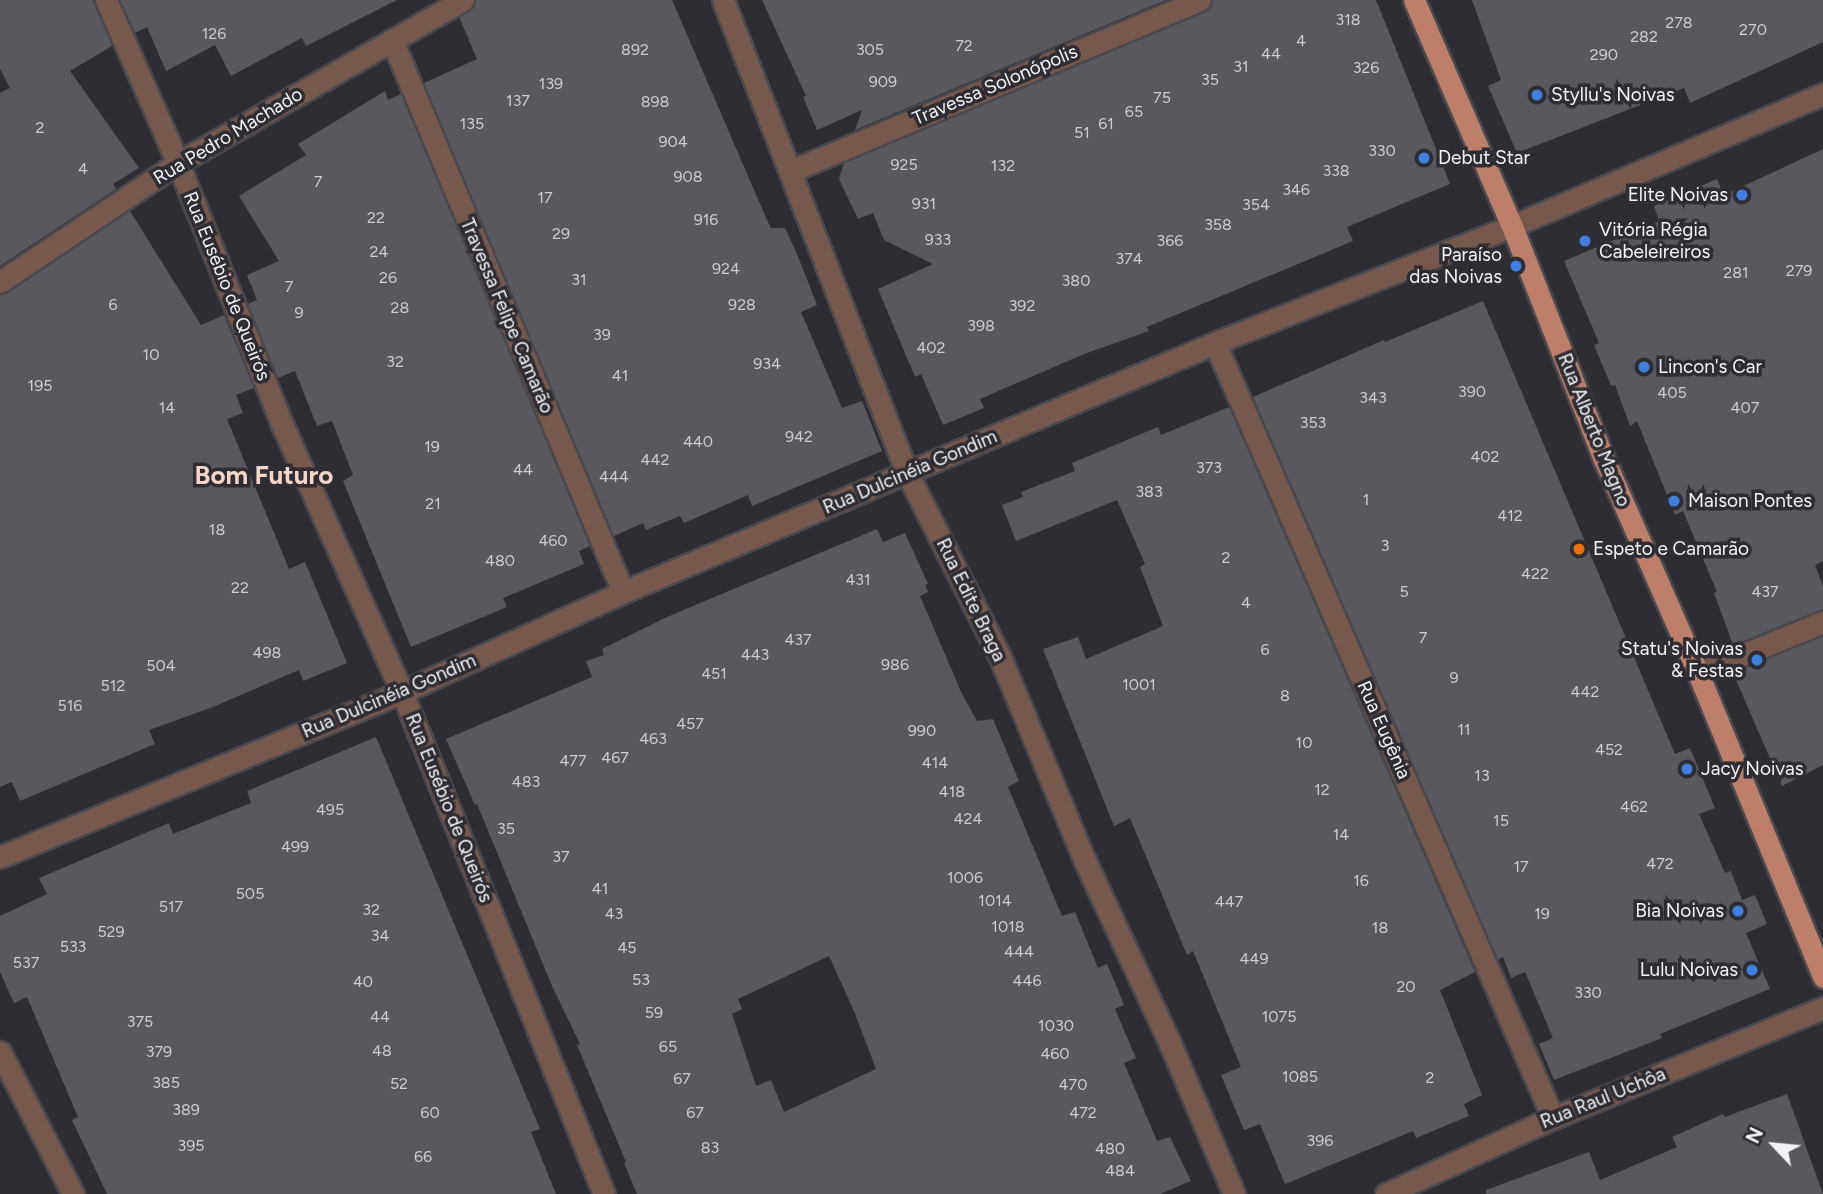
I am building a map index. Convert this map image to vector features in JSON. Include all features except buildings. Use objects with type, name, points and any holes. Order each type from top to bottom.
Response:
[{"type":"main road","name":"Rua Alberto Magno","points":[[1414,0],[1512,226],[1604,459],[1698,673],[1823,977]]},
{"type":"street","name":"Rua Eusébio de Queirós","points":[[106,0],[178,163],[282,424],[402,692],[604,1194]]},
{"type":"street","name":"Rua Pedro Machado","points":[[0,282],[178,163],[463,0]]},
{"type":"street","name":"Rua Edite Braga","points":[[723,0],[907,473],[1000,657],[1085,861],[1169,1041],[1234,1194]]},
{"type":"street","name":"Travessa Solonópolis","points":[[791,171],[1200,0]]},
{"type":"street","name":"Travessa Felipe Camarão","points":[[392,40],[623,592]]},
{"type":"street","name":"Rua Dulcinéia Gondim","points":[[0,857],[402,692],[623,592],[1215,343],[1512,226],[1823,94]]},
{"type":"street","name":"Rua Eugênia","points":[[1215,343],[1553,1118]]},
{"type":"street","points":[[1698,673],[1823,622]]},
{"type":"street","name":"Rua Raul Uchôa","points":[[1386,1194],[1553,1118],[1823,1008]]},
{"type":"street","points":[[0,1052],[74,1194]]},
{"type":"place","name":"Styllu's Noivas","points":[[1537,95]]},
{"type":"place","name":"Debut Star","points":[[1424,158]]},
{"type":"place","name":"Elite Noivas","points":[[1742,195]]},
{"type":"place","name":"Vitória Régia Cabeleireiros","points":[[1585,241]]},
{"type":"place","name":"Paraíso das Noivas","points":[[1516,266]]},
{"type":"place","name":"Lincon's Car","points":[[1644,367]]},
{"type":"place","name":"Maison Pontes","points":[[1674,501]]},
{"type":"place","name":"Espeto e Camarão","points":[[1579,549]]},
{"type":"place","name":"Statu's Noivas & Festas","points":[[1757,660]]},
{"type":"place","name":"Jacy Noivas","points":[[1687,769]]},
{"type":"place","name":"Bia Noivas","points":[[1738,911]]},
{"type":"place","name":"Lulu Noivas","points":[[1752,970]]},
{"type":"district","name":"Bom Futuro","points":[[264,476]]}]
